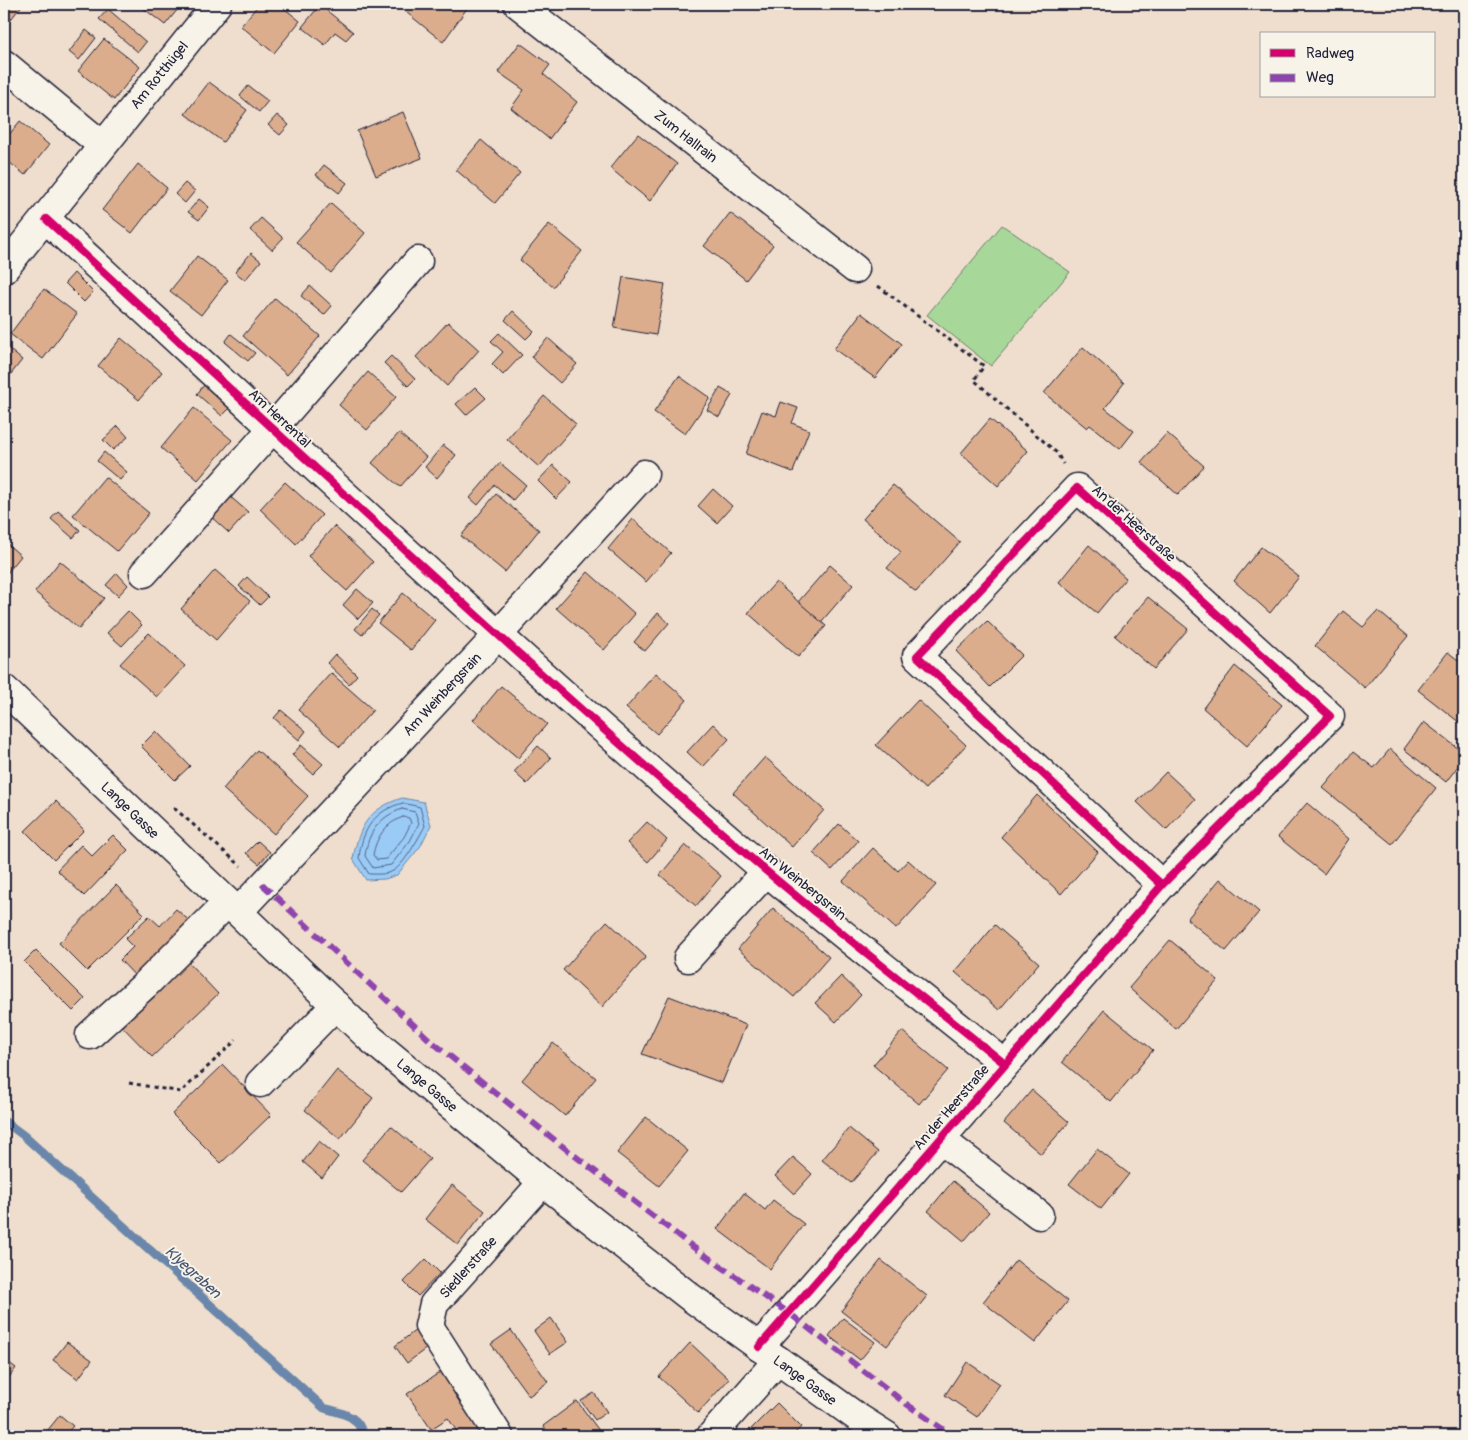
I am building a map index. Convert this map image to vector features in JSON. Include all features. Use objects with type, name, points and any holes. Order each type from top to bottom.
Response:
[{"type":"street","name":"Am Rotthügel","points":[[4,269],[217,4]]},
{"type":"street","name":"Zum Hallrain","points":[[518,4],[854,268]]},
{"type":"street","points":[[4,64],[102,145]]},
{"type":"street","name":"Am Herrental","points":[[46,219],[498,635],[590,716]]},
{"type":"street","points":[[144,573],[418,261]]},
{"type":"street","name":"Am Weinbergsrain","points":[[90,1035],[232,908],[498,635],[644,474]]},
{"type":"street","name":"An der Heerstraße","points":[[768,1354],[940,1139],[1162,885],[1330,716],[1077,488],[917,656],[1162,885]]},
{"type":"street","name":"Lange Gasse","points":[[4,689],[371,1039],[543,1182],[690,1297],[768,1354],[887,1436]]},
{"type":"street","name":"Am Weinbergsrain","points":[[590,716],[767,871],[1005,1064]]},
{"type":"street","points":[[688,958],[767,871]]},
{"type":"street","points":[[260,1083],[336,1005]]},
{"type":"street","points":[[940,1139],[1039,1215]]},
{"type":"street","name":"Siedlerstraße","points":[[499,1436],[429,1326],[434,1304],[543,1182]]},
{"type":"street","points":[[711,1436],[768,1354]]},
{"type":"path","points":[[854,268],[984,366],[974,380],[1057,453],[1077,488]]},
{"type":"path","points":[[129,1083],[181,1092],[236,1040]]},
{"type":"green space","points":[[1002,225],[1070,272],[991,366],[927,315]]},
{"type":"water","points":[[402,798],[424,802],[431,825],[420,847],[397,875],[385,879],[366,880],[353,859],[362,828],[367,820],[381,807]]},
{"type":"building","points":[[4,4],[23,4],[7,24],[4,21]]},
{"type":"building","points":[[138,4],[182,4],[165,25]]},
{"type":"building","points":[[259,4],[279,4],[300,21],[274,53],[241,26]]},
{"type":"building","points":[[405,4],[470,4],[443,42],[401,8]]},
{"type":"building","points":[[320,5],[353,32],[346,40],[335,32],[325,45],[302,27]]},
{"type":"building","points":[[108,9],[146,42],[138,52],[99,19]]},
{"type":"building","points":[[86,30],[96,38],[79,60],[69,52]]},
{"type":"building","points":[[104,39],[140,67],[114,100],[78,71]]},
{"type":"building","points":[[520,43],[550,65],[543,74],[577,102],[549,139],[511,108],[524,90],[498,72]]},
{"type":"building","points":[[209,82],[247,110],[223,142],[185,114]]},
{"type":"building","points":[[248,86],[268,101],[259,112],[240,96]]},
{"type":"building","points":[[403,112],[422,158],[376,176],[357,131]]},
{"type":"building","points":[[277,115],[289,125],[280,135],[268,125]]},
{"type":"building","points":[[20,121],[49,145],[25,175],[4,158],[4,141]]},
{"type":"building","points":[[638,134],[677,164],[650,201],[610,168]]},
{"type":"building","points":[[481,140],[520,173],[495,203],[456,170]]},
{"type":"building","points":[[138,164],[167,188],[132,233],[102,210]]},
{"type":"building","points":[[324,165],[347,183],[339,193],[316,175]]},
{"type":"building","points":[[185,183],[195,191],[185,203],[175,194]]},
{"type":"building","points":[[199,199],[209,207],[199,220],[188,212]]},
{"type":"building","points":[[331,203],[365,233],[331,273],[296,242]]},
{"type":"building","points":[[730,213],[773,245],[746,280],[704,246]]},
{"type":"building","points":[[261,218],[283,238],[272,250],[250,230]]},
{"type":"building","points":[[549,224],[582,251],[553,287],[520,260]]},
{"type":"building","points":[[251,253],[261,261],[245,280],[235,272]]},
{"type":"building","points":[[197,256],[228,280],[201,315],[170,291]]},
{"type":"building","points":[[74,273],[93,292],[84,302],[65,283]]},
{"type":"building","points":[[623,277],[665,284],[656,335],[614,328]]},
{"type":"building","points":[[310,286],[332,306],[324,315],[301,296]]},
{"type":"building","points":[[44,289],[77,314],[43,359],[10,334]]},
{"type":"building","points":[[275,298],[320,336],[287,375],[243,336]]},
{"type":"building","points":[[513,311],[534,331],[526,339],[505,320]]},
{"type":"building","points":[[861,313],[902,344],[875,378],[834,349]]},
{"type":"building","points":[[448,322],[479,350],[447,386],[416,357]]},
{"type":"building","points":[[499,333],[522,355],[503,375],[492,364],[503,352],[491,341]]},
{"type":"building","points":[[231,334],[255,353],[248,361],[225,342]]},
{"type":"building","points":[[121,338],[162,372],[139,400],[98,366]]},
{"type":"building","points":[[548,338],[577,364],[560,383],[531,357]]},
{"type":"building","points":[[4,345],[22,360],[4,383]]},
{"type":"building","points":[[1083,347],[1124,383],[1105,408],[1134,431],[1120,449],[1090,425],[1087,428],[1044,393]]},
{"type":"building","points":[[391,356],[415,379],[408,386],[384,363]]},
{"type":"building","points":[[368,372],[396,397],[367,430],[339,405]]},
{"type":"building","points":[[679,376],[710,398],[685,434],[654,412]]},
{"type":"building","points":[[204,385],[230,408],[222,416],[197,394]]},
{"type":"building","points":[[475,387],[486,398],[466,415],[456,404]]},
{"type":"building","points":[[720,388],[732,395],[719,417],[707,410]]},
{"type":"building","points":[[544,396],[576,424],[539,467],[507,439]]},
{"type":"building","points":[[781,402],[798,408],[792,423],[809,430],[793,472],[746,454],[762,411],[776,416]]},
{"type":"building","points":[[194,408],[232,440],[198,480],[161,448]]},
{"type":"building","points":[[990,419],[1028,451],[998,486],[961,453]]},
{"type":"building","points":[[118,426],[128,437],[113,450],[103,440]]},
{"type":"building","points":[[399,433],[426,457],[400,487],[372,463]]},
{"type":"building","points":[[1167,433],[1204,466],[1178,495],[1141,462]]},
{"type":"building","points":[[443,445],[456,455],[437,478],[425,467]]},
{"type":"building","points":[[104,452],[127,472],[120,480],[97,461]]},
{"type":"building","points":[[500,463],[526,485],[513,500],[495,485],[478,505],[470,498]]},
{"type":"building","points":[[553,465],[572,482],[556,499],[538,481]]},
{"type":"building","points":[[105,477],[149,513],[117,551],[73,515]]},
{"type":"building","points":[[285,482],[322,515],[296,544],[260,509]]},
{"type":"building","points":[[893,485],[960,542],[916,592],[887,568],[901,552],[863,519]]},
{"type":"building","points":[[713,489],[732,506],[717,523],[698,506]]},
{"type":"building","points":[[227,494],[248,512],[229,533],[209,515]]},
{"type":"building","points":[[496,494],[539,530],[505,572],[461,536]]},
{"type":"building","points":[[58,511],[80,530],[73,538],[51,519]]},
{"type":"building","points":[[633,519],[671,553],[646,582],[608,549]]},
{"type":"building","points":[[334,526],[373,562],[347,591],[308,556]]},
{"type":"building","points":[[4,541],[21,556],[4,577]]},
{"type":"building","points":[[1089,545],[1126,578],[1097,613],[1059,582]]},
{"type":"building","points":[[1261,547],[1299,577],[1270,613],[1234,581]]},
{"type":"building","points":[[60,561],[104,598],[79,629],[35,592]]},
{"type":"building","points":[[830,565],[853,585],[821,622],[798,602]]},
{"type":"building","points":[[215,570],[250,601],[216,640],[181,609]]},
{"type":"building","points":[[588,572],[635,614],[604,650],[556,608]]},
{"type":"building","points":[[117,573],[128,585],[118,596],[106,585]]},
{"type":"building","points":[[247,577],[268,597],[260,605],[239,586]]},
{"type":"building","points":[[776,582],[826,626],[798,657],[748,613]]},
{"type":"building","points":[[357,589],[373,603],[358,619],[343,605]]},
{"type":"building","points":[[403,593],[435,620],[411,650],[378,623]]},
{"type":"building","points":[[1148,597],[1188,629],[1154,669],[1115,636]]},
{"type":"building","points":[[372,609],[379,615],[362,635],[355,629]]},
{"type":"building","points":[[128,611],[142,625],[122,646],[107,633]]},
{"type":"building","points":[[1343,611],[1363,627],[1378,611],[1408,636],[1365,688],[1315,646]]},
{"type":"building","points":[[658,613],[669,623],[645,651],[634,642]]},
{"type":"building","points":[[987,621],[1022,655],[990,687],[956,651]]},
{"type":"building","points":[[149,633],[185,666],[157,697],[120,664]]},
{"type":"building","points":[[1448,652],[1464,665],[1464,718],[1460,723],[1418,690]]},
{"type":"building","points":[[335,654],[357,675],[349,684],[327,663]]},
{"type":"building","points":[[1235,666],[1282,705],[1247,746],[1203,708]]},
{"type":"building","points":[[331,673],[373,710],[340,747],[298,710]]},
{"type":"building","points":[[656,673],[687,700],[657,734],[626,708]]},
{"type":"building","points":[[501,686],[547,724],[518,758],[473,720]]},
{"type":"building","points":[[918,700],[966,745],[925,789],[876,745]]},
{"type":"building","points":[[281,710],[306,731],[299,740],[274,718]]},
{"type":"building","points":[[1424,722],[1464,753],[1464,758],[1446,782],[1404,749]]},
{"type":"building","points":[[713,724],[729,739],[703,767],[687,752]]},
{"type":"building","points":[[156,731],[190,766],[175,780],[141,746]]},
{"type":"building","points":[[301,745],[323,764],[313,774],[292,755]]},
{"type":"building","points":[[538,746],[551,758],[527,784],[514,772]]},
{"type":"building","points":[[1390,749],[1436,788],[1392,844],[1323,788],[1353,752],[1374,768]]},
{"type":"building","points":[[257,750],[308,796],[274,834],[223,789]]},
{"type":"building","points":[[765,757],[824,810],[792,847],[733,793]]},
{"type":"building","points":[[1166,772],[1195,799],[1166,830],[1137,802]]},
{"type":"building","points":[[1037,795],[1098,852],[1061,894],[1001,837]]},
{"type":"building","points":[[56,801],[84,830],[54,860],[25,831]]},
{"type":"building","points":[[1307,803],[1349,839],[1324,874],[1278,837]]},
{"type":"building","points":[[647,822],[667,840],[648,862],[627,843]]},
{"type":"building","points":[[839,824],[858,841],[832,870],[813,853]]},
{"type":"building","points":[[113,835],[128,850],[84,896],[57,870],[81,845],[92,856]]},
{"type":"building","points":[[258,841],[270,852],[259,864],[246,853]]},
{"type":"building","points":[[685,845],[721,876],[696,906],[660,875]]},
{"type":"building","points":[[873,848],[898,871],[908,860],[936,885],[896,929],[843,881]]},
{"type":"building","points":[[1220,879],[1259,912],[1226,951],[1187,919]]},
{"type":"building","points":[[116,885],[144,914],[87,971],[59,943]]},
{"type":"building","points":[[773,908],[829,957],[794,997],[738,949]]},
{"type":"building","points":[[176,909],[194,925],[140,981],[120,960],[133,947],[125,939],[149,916],[160,926]]},
{"type":"building","points":[[607,921],[646,957],[602,1007],[563,970]]},
{"type":"building","points":[[995,925],[1039,963],[999,1010],[955,972]]},
{"type":"building","points":[[1170,940],[1218,980],[1176,1029],[1129,988]]},
{"type":"building","points":[[36,950],[85,999],[73,1011],[24,962]]},
{"type":"building","points":[[186,960],[218,994],[152,1057],[119,1023]]},
{"type":"building","points":[[841,976],[861,995],[836,1022],[815,1003]]},
{"type":"building","points":[[669,996],[746,1025],[722,1083],[642,1054]]},
{"type":"building","points":[[1104,1010],[1153,1050],[1111,1102],[1062,1062]]},
{"type":"building","points":[[902,1031],[948,1070],[919,1104],[873,1065]]},
{"type":"building","points":[[553,1043],[596,1078],[565,1116],[522,1080]]},
{"type":"building","points":[[223,1065],[271,1115],[221,1163],[172,1114]]},
{"type":"building","points":[[337,1070],[373,1098],[340,1139],[305,1110]]},
{"type":"building","points":[[1032,1090],[1069,1122],[1041,1154],[1004,1123]]},
{"type":"building","points":[[646,1117],[688,1151],[659,1186],[617,1153]]},
{"type":"building","points":[[391,1126],[430,1159],[401,1192],[362,1160]]},
{"type":"building","points":[[849,1128],[878,1152],[851,1183],[822,1160]]},
{"type":"building","points":[[319,1141],[338,1157],[322,1178],[303,1162]]},
{"type":"building","points":[[1097,1149],[1129,1174],[1101,1209],[1069,1184]]},
{"type":"building","points":[[793,1157],[812,1174],[794,1194],[775,1176]]},
{"type":"building","points":[[953,1181],[989,1212],[964,1241],[928,1211]]},
{"type":"building","points":[[452,1185],[485,1211],[458,1245],[425,1219]]},
{"type":"building","points":[[744,1193],[765,1210],[773,1200],[804,1224],[770,1269],[717,1229]]},
{"type":"building","points":[[426,1259],[440,1273],[418,1296],[404,1282]]},
{"type":"building","points":[[881,1260],[927,1296],[887,1346],[841,1311]]},
{"type":"building","points":[[1016,1260],[1068,1301],[1035,1343],[983,1302]]},
{"type":"building","points":[[551,1318],[568,1342],[550,1354],[534,1331]]},
{"type":"building","points":[[843,1318],[875,1342],[860,1360],[829,1336]]},
{"type":"building","points":[[416,1330],[428,1347],[407,1363],[395,1346]]},
{"type":"building","points":[[511,1330],[548,1382],[529,1396],[491,1344]]},
{"type":"building","points":[[67,1342],[92,1360],[78,1379],[53,1360]]},
{"type":"building","points":[[690,1343],[729,1379],[698,1413],[659,1377]]},
{"type":"building","points":[[4,1359],[16,1368],[4,1384]]},
{"type":"building","points":[[967,1362],[1000,1384],[977,1417],[945,1395]]},
{"type":"building","points":[[442,1371],[484,1436],[460,1436],[448,1418],[431,1429],[407,1394]]},
{"type":"building","points":[[594,1393],[607,1412],[595,1420],[581,1401]]},
{"type":"building","points":[[577,1401],[603,1436],[551,1436],[543,1426]]},
{"type":"building","points":[[777,1403],[801,1427],[792,1436],[744,1436]]},
{"type":"building","points":[[60,1415],[73,1426],[64,1436],[43,1436]]},
{"type":"building","points":[[4,1423],[15,1432],[12,1436],[4,1436]]},
{"type":"waterway","name":"Klyegraben","points":[[4,1121],[23,1135],[324,1408],[354,1419],[358,1423],[363,1436]]},
{"type":"marked path","points":[[262,884],[431,1041],[693,1247],[789,1313],[905,1403],[941,1428]]},
{"type":"marked path","points":[[936,1436],[941,1428],[953,1436]]},
{"type":"cycle path","points":[[46,219],[402,548],[673,791],[794,895],[1005,1064]]},
{"type":"cycle path","points":[[759,1347],[1162,885],[1330,716],[1077,488],[917,656],[1162,885]]}]
